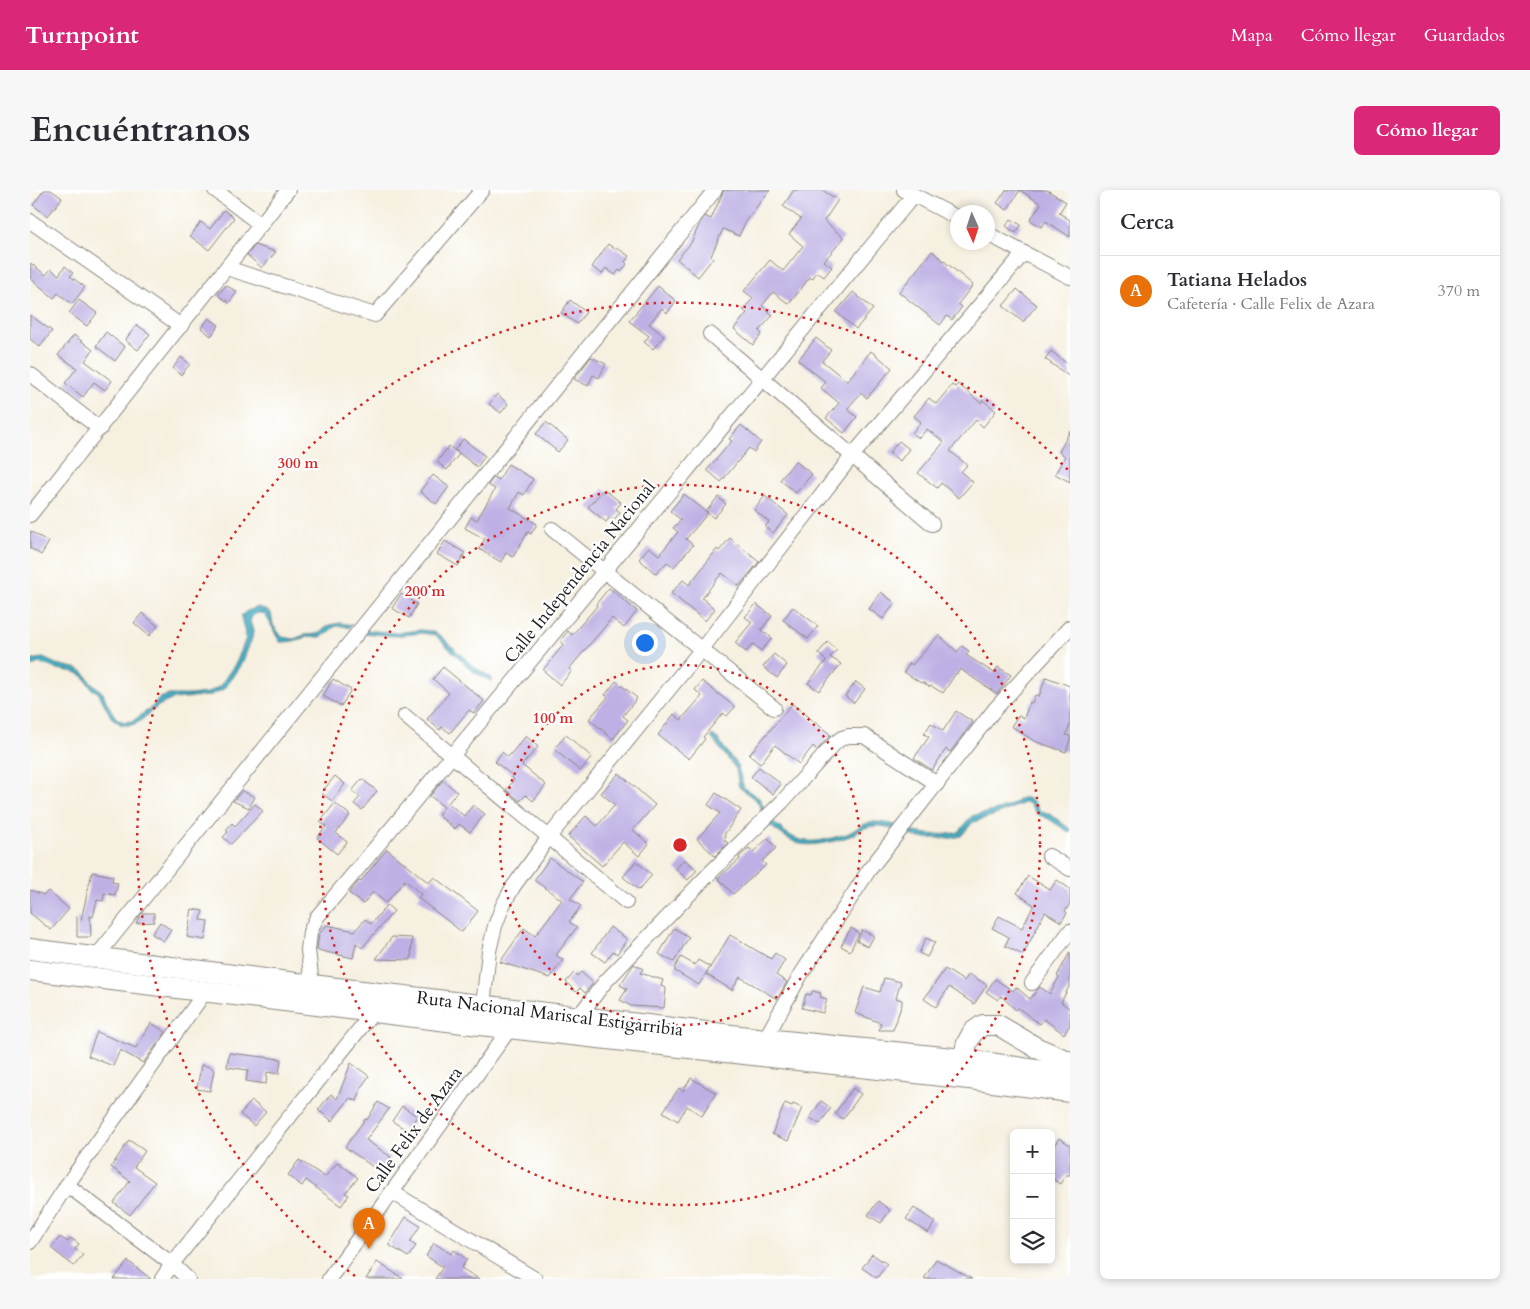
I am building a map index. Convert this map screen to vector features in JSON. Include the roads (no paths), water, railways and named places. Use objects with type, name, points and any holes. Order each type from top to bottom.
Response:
[{"type":"highway","name":"Ruta Nacional Mariscal Estigarribia","points":[[30,949],[482,1006],[765,1039],[963,1059],[1070,1075]]},
{"type":"highway","name":"Ruta Nacional Mariscal Estigarribia","points":[[30,970],[1070,1092]]},
{"type":"highway","points":[[969,1079],[963,1059],[967,1043],[973,1032],[983,1025],[998,1025],[1037,1048],[1070,1062]]},
{"type":"street","points":[[215,190],[261,225]]},
{"type":"street","points":[[30,515],[288,190]]},
{"type":"street","points":[[227,268],[375,315],[482,190]]},
{"type":"street","points":[[96,957],[715,190]]},
{"type":"street","points":[[918,194],[950,213]]},
{"type":"street","name":"Calle Independencia Nacional","points":[[312,985],[308,950],[310,932],[317,917],[453,757],[761,378],[918,194]]},
{"type":"street","points":[[30,222],[181,326]]},
{"type":"street","points":[[995,238],[1070,277]]},
{"type":"street","points":[[482,1006],[489,951],[495,926],[513,887],[549,837],[701,650],[852,456],[1023,254]]},
{"type":"street","points":[[710,334],[932,524]]},
{"type":"street","points":[[30,374],[100,428]]},
{"type":"street","points":[[552,529],[774,708]]},
{"type":"street","points":[[765,1039],[800,976],[869,870],[996,709],[1070,627]]},
{"type":"street","points":[[404,716],[626,902]]},
{"type":"street","points":[[578,1017],[605,982],[709,874],[782,802],[842,738],[864,736],[937,784]]},
{"type":"street","points":[[1049,856],[1070,869]]},
{"type":"street","points":[[1032,983],[1070,930]]},
{"type":"street","points":[[30,1242],[68,1185],[205,992]]},
{"type":"street","points":[[162,1279],[374,1011]]},
{"type":"street","name":"Calle Felix de Azara","points":[[329,1279],[511,1027]]},
{"type":"street","points":[[68,1185],[172,1264],[188,1279]]},
{"type":"street","points":[[392,1192],[535,1279]]},
{"type":"water","points":[[259,607],[271,613],[273,625],[282,637],[294,639],[304,635],[317,634],[330,625],[340,623],[352,625],[349,628],[343,626],[335,627],[320,637],[307,637],[280,642],[263,613],[257,613],[252,616],[250,621],[253,631],[252,638],[243,661],[225,688],[209,696],[173,699],[158,706],[139,722],[131,725],[122,725],[111,717],[98,692],[92,689],[83,676],[75,672],[39,663],[30,667],[30,660],[43,658],[84,672],[90,681],[103,693],[116,718],[124,722],[133,721],[152,707],[160,698],[169,695],[208,693],[220,686],[237,661],[246,638],[241,616],[247,611]]},
{"type":"water","points":[[365,630],[396,633],[420,630],[432,631],[441,636],[474,667],[492,678],[491,681],[474,672],[435,635],[422,633],[395,636],[363,633]]},
{"type":"water","points":[[712,735],[718,739],[731,758],[736,761],[744,788],[759,798],[765,809],[762,810],[757,801],[739,787],[736,769],[711,737]]},
{"type":"water","points":[[1021,798],[1032,800],[1041,812],[1050,814],[1070,829],[1070,833],[1049,819],[1037,814],[1030,804],[1026,802],[973,822],[961,836],[952,838],[920,838],[906,834],[907,830],[933,834],[959,832],[972,816],[1004,808]]},
{"type":"water","points":[[773,821],[786,833],[806,841],[822,840],[844,835],[872,822],[896,825],[894,829],[873,826],[838,840],[809,845],[797,843],[786,837],[768,824]]},
{"type":"place","name":"Tatiana Helados","points":[[369,1249]]}]
